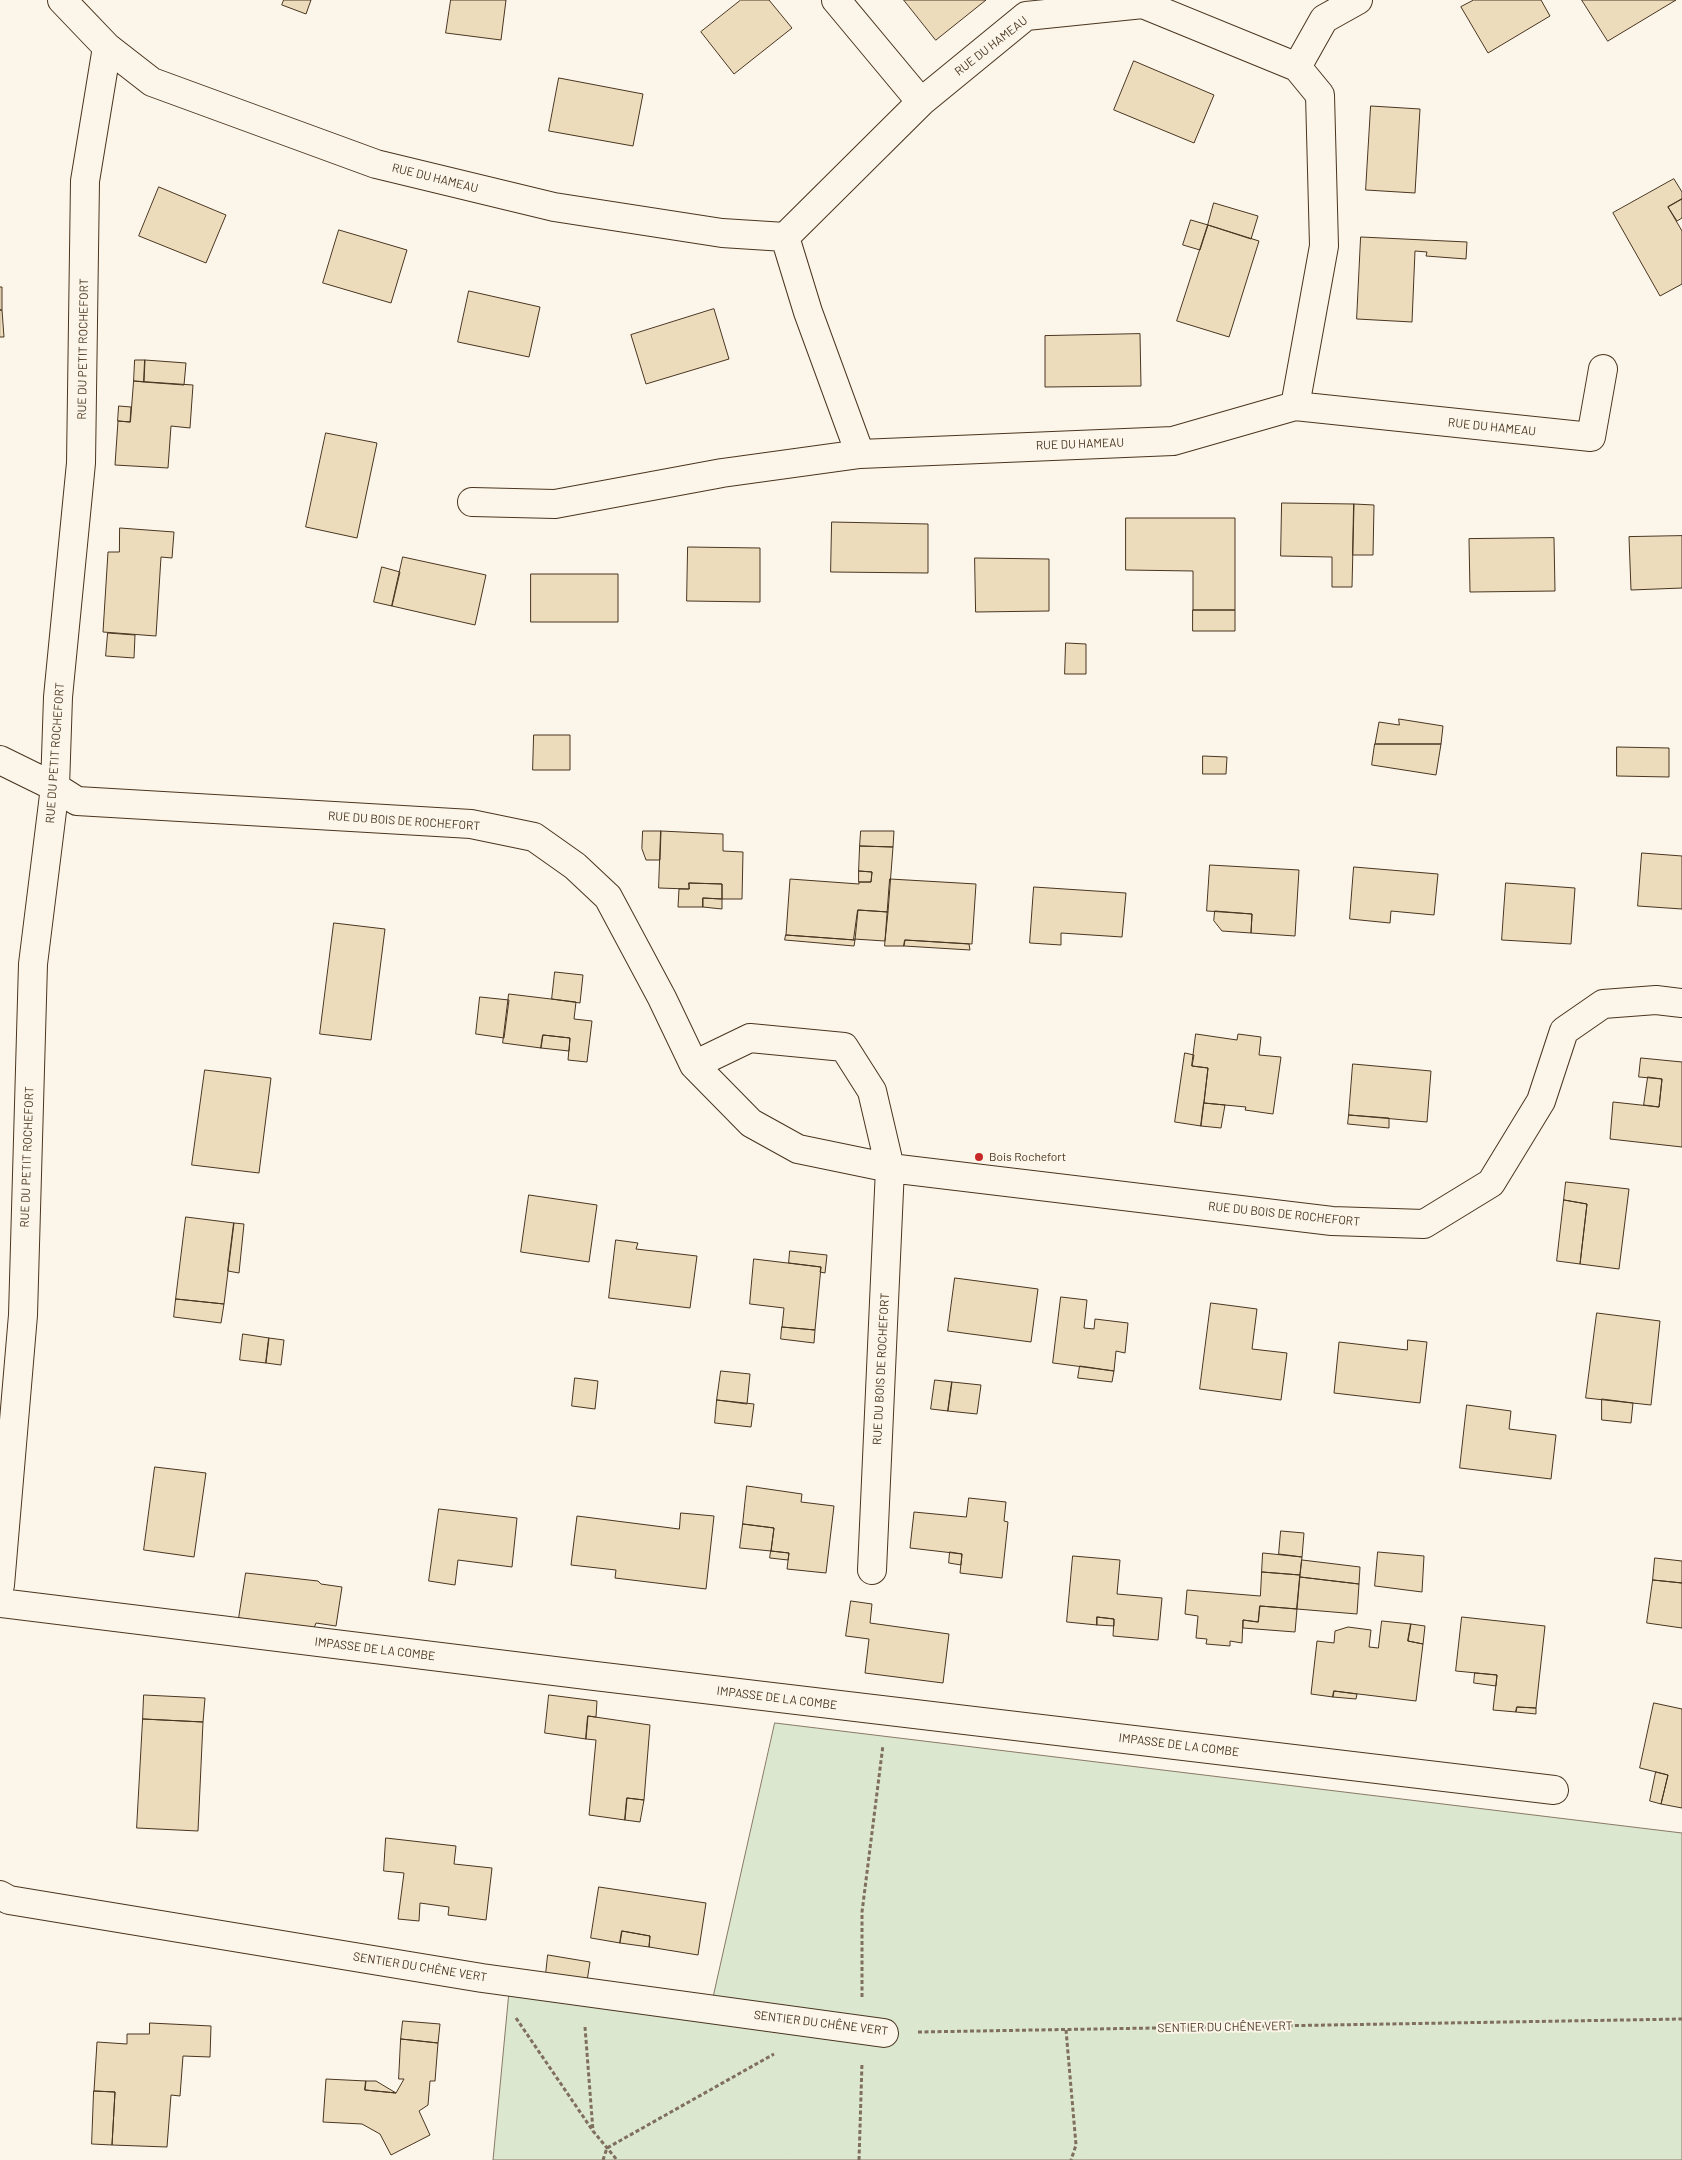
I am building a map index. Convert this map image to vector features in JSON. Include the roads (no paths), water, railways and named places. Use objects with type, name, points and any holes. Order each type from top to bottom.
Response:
[{"type":"street","points":[[62,0],[107,47]]},
{"type":"street","points":[[836,0],[921,102]]},
{"type":"street","points":[[1297,67],[1324,19],[1358,0]]},
{"type":"street","name":"RUE DU HAMEAU","points":[[107,47],[152,82],[376,164],[554,207],[722,233],[785,237],[921,102],[1026,16],[1143,4],[1297,67],[1320,95],[1324,246],[1295,406]]},
{"type":"street","name":"RUE DU PETIT ROCHEFORT","points":[[0,1585],[22,1316],[33,964],[55,787],[58,697],[81,463],[85,181],[107,47]]},
{"type":"street","points":[[785,237],[808,312],[860,454]]},
{"type":"street","name":"RUE DU HAMEAU","points":[[472,502],[555,504],[722,473],[860,454],[1173,441],[1295,406],[1591,438],[1603,369]]},
{"type":"street","name":"RUE DU BOIS DE ROCHEFORT","points":[[0,760],[55,787],[77,801],[471,824],[534,837],[575,866],[608,897],[662,998],[694,1065],[751,1122],[798,1149],[890,1168],[1332,1221],[1424,1224],[1491,1183],[1541,1101],[1564,1031],[1603,1004],[1656,1000],[1682,1003]]},
{"type":"street","name":"RUE DU BOIS DE ROCHEFORT","points":[[694,1065],[750,1038],[844,1047],[872,1091],[890,1168],[872,1570]]},
{"type":"street","name":"IMPASSE DE LA COMBE","points":[[0,1603],[1554,1790]]},
{"type":"street","name":"SENTIER DU CHÊNE VERT","points":[[0,1895],[10,1900],[482,1978],[874,2031]]},
{"type":"place","name":"Bois Rochefort","points":[[979,1157]]}]
